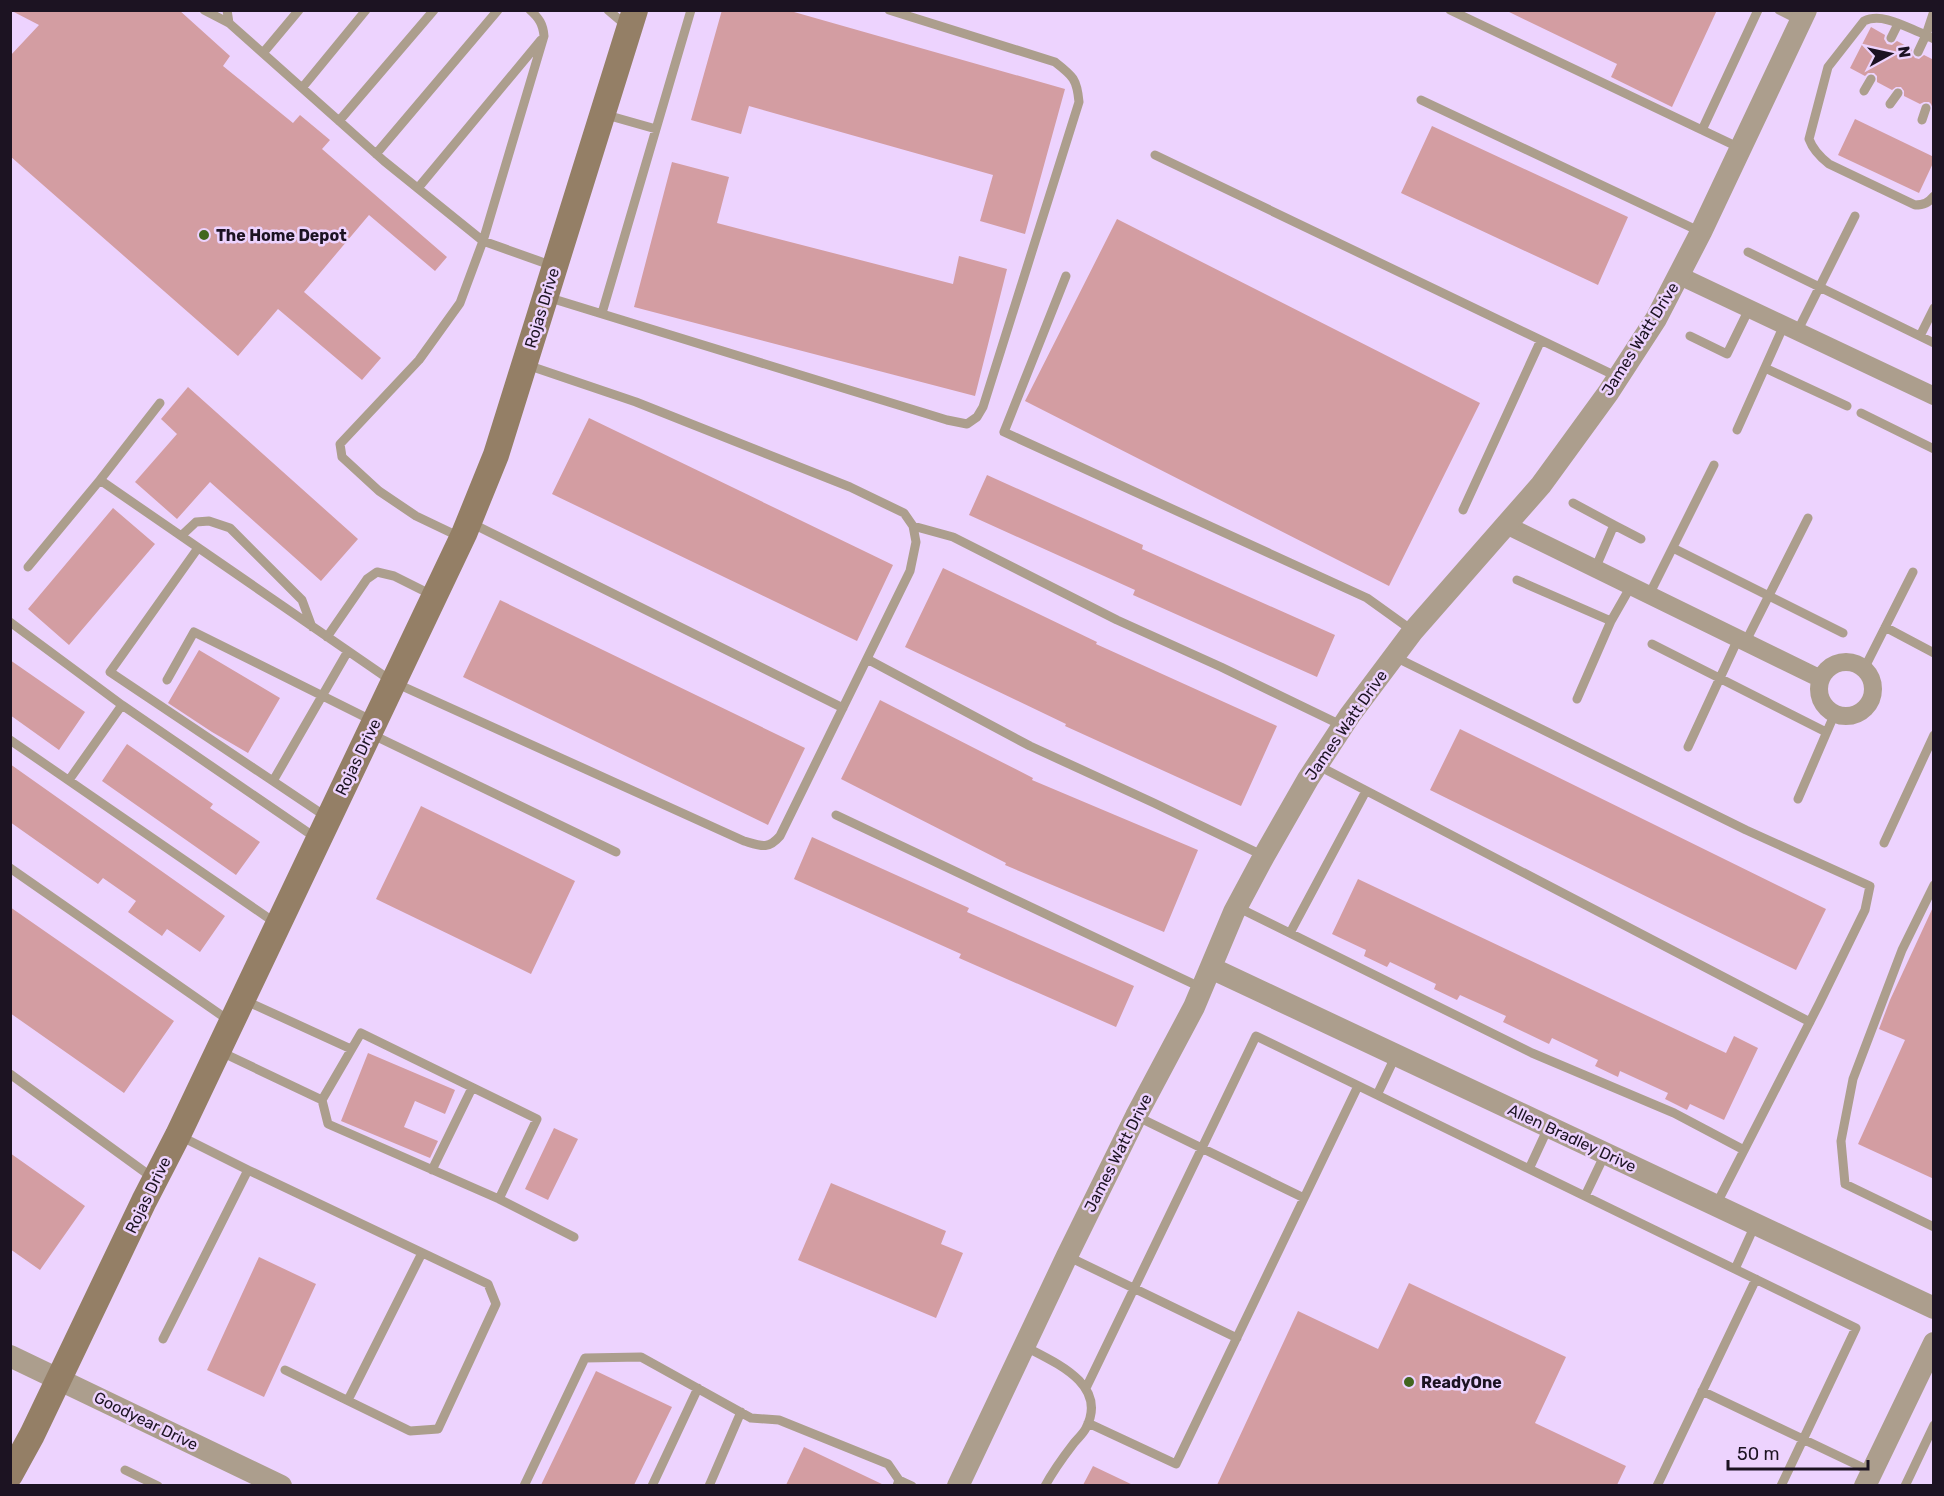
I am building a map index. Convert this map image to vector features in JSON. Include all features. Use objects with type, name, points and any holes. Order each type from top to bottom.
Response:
[{"type":"main road","name":"Rojas Drive","points":[[10,1475],[32,1435],[178,1135],[465,530],[496,455],[633,19]]},
{"type":"street","name":"James Watt Drive","points":[[958,1485],[1067,1256],[1202,988],[1237,907],[1264,856],[1317,765],[1343,726],[1413,631],[1541,485],[1656,320],[1680,276],[1804,16]]},
{"type":"street","points":[[1680,276],[1934,396]]},
{"type":"street","points":[[1506,525],[1821,679]]},
{"type":"street","points":[[1840,663],[1857,664],[1864,669],[1872,684],[1870,701],[1858,713],[1849,716],[1834,713],[1821,698],[1819,688],[1825,672],[1840,663]]},
{"type":"street","name":"Allen Bradley Drive","points":[[1211,968],[1934,1308]]},
{"type":"street","points":[[1870,1481],[1934,1343]]},
{"type":"street","name":"Goodyear Drive","points":[[10,1356],[266,1482]]},
{"type":"lane","points":[[204,10],[229,23],[376,154],[483,241],[554,267]]},
{"type":"lane","points":[[263,53],[299,10]]},
{"type":"lane","points":[[302,88],[366,10]]},
{"type":"lane","points":[[339,121],[434,10]]},
{"type":"lane","points":[[376,154],[498,10]]},
{"type":"lane","points":[[530,10],[543,26],[544,36],[483,241],[460,303],[419,360],[340,444],[342,457],[380,491],[416,516],[465,530],[843,708]]},
{"type":"lane","points":[[608,10],[633,19]]},
{"type":"lane","points":[[602,313],[690,10]]},
{"type":"lane","points":[[546,296],[947,420],[967,424],[977,417],[983,407],[1079,102],[1077,84],[1055,62],[889,10]]},
{"type":"lane","points":[[1450,10],[1740,148]]},
{"type":"lane","points":[[1702,130],[1758,10]]},
{"type":"lane","points":[[1779,10],[1804,16]]},
{"type":"lane","points":[[227,11],[229,23]]},
{"type":"lane","points":[[1918,52],[1930,37],[1934,11]]},
{"type":"lane","points":[[1930,37],[1883,18],[1872,17],[1864,21],[1828,67],[1809,139],[1816,152],[1829,164],[1915,205],[1928,203],[1934,196]]},
{"type":"lane","points":[[1892,38],[1898,24]]},
{"type":"lane","points":[[418,188],[544,36]]},
{"type":"lane","points":[[1864,91],[1871,79]]},
{"type":"lane","points":[[1890,104],[1898,93]]},
{"type":"lane","points":[[1421,100],[1701,232]]},
{"type":"lane","points":[[1922,120],[1926,108]]},
{"type":"lane","points":[[603,114],[656,129]]},
{"type":"lane","points":[[1155,155],[1618,377]]},
{"type":"lane","points":[[1737,430],[1765,368],[1818,287],[1855,216]]},
{"type":"lane","points":[[1748,252],[1934,343]]},
{"type":"lane","points":[[1066,276],[1004,432],[1367,598],[1413,631]]},
{"type":"lane","points":[[1920,336],[1934,308]]},
{"type":"lane","points":[[1690,336],[1727,354],[1749,309]]},
{"type":"lane","points":[[1462,510],[1541,340]]},
{"type":"lane","points":[[100,480],[393,682],[744,841],[761,847],[773,844],[780,836],[910,571],[915,542],[913,526],[904,513],[850,487],[636,402],[524,364]]},
{"type":"lane","points":[[1765,368],[1846,406]]},
{"type":"lane","points":[[28,567],[160,403]]},
{"type":"lane","points":[[1862,413],[1934,449]]},
{"type":"lane","points":[[1649,595],[1714,465]]},
{"type":"lane","points":[[1573,503],[1641,539]]},
{"type":"lane","points":[[1688,747],[1719,680],[1769,596],[1808,518]]},
{"type":"lane","points":[[181,536],[196,522],[209,521],[230,528],[302,600],[312,627]]},
{"type":"lane","points":[[1595,569],[1614,525]]},
{"type":"lane","points":[[913,526],[953,537],[1117,620],[1343,726]]},
{"type":"lane","points":[[198,548],[110,672],[273,781],[323,829]]},
{"type":"lane","points":[[1673,548],[1843,633]]},
{"type":"lane","points":[[327,637],[368,579],[377,572],[394,576],[434,596]]},
{"type":"lane","points":[[1864,669],[1913,572]]},
{"type":"lane","points":[[1516,580],[1611,621]]},
{"type":"lane","points":[[1577,699],[1611,621],[1630,586]]},
{"type":"lane","points":[[10,622],[122,705],[323,829]]},
{"type":"lane","points":[[1885,627],[1934,653]]},
{"type":"lane","points":[[167,680],[194,632],[322,696],[372,728],[616,852]]},
{"type":"lane","points":[[1652,645],[1826,732]]},
{"type":"lane","points":[[273,781],[348,651]]},
{"type":"lane","points":[[1395,657],[1746,830],[1870,886],[1865,910],[1716,1206]]},
{"type":"lane","points":[[867,659],[1030,747],[1264,856]]},
{"type":"lane","points":[[69,780],[122,705]]},
{"type":"lane","points":[[1798,799],[1834,713]]},
{"type":"lane","points":[[1884,843],[1934,735]]},
{"type":"lane","points":[[10,740],[277,924]]},
{"type":"lane","points":[[1317,765],[1810,1022]]},
{"type":"lane","points":[[1290,933],[1366,791]]},
{"type":"lane","points":[[836,815],[1202,988]]},
{"type":"lane","points":[[10,868],[231,1022]]},
{"type":"lane","points":[[1934,885],[1902,950],[1853,1079],[1841,1141],[1845,1184],[1934,1227]]},
{"type":"lane","points":[[1237,907],[1532,1053],[1674,1113],[1744,1150]]},
{"type":"lane","points":[[241,999],[351,1049]]},
{"type":"lane","points":[[499,1199],[537,1119],[360,1033],[322,1100],[328,1124],[499,1199],[574,1237]]},
{"type":"lane","points":[[1086,1388],[1256,1036],[1856,1328],[1780,1485]]},
{"type":"lane","points":[[217,1050],[322,1100]]},
{"type":"lane","points":[[1377,1095],[1396,1055]]},
{"type":"lane","points":[[10,1074],[155,1179]]},
{"type":"lane","points":[[1088,1423],[1176,1464],[1358,1086]]},
{"type":"lane","points":[[432,1170],[471,1088]]},
{"type":"lane","points":[[1136,1116],[1304,1198]]},
{"type":"lane","points":[[1529,1169],[1548,1126]]},
{"type":"lane","points":[[178,1135],[488,1284],[496,1304],[438,1429],[410,1431],[285,1370]]},
{"type":"lane","points":[[1585,1196],[1605,1154]]},
{"type":"lane","points":[[163,1339],[248,1170]]},
{"type":"lane","points":[[1735,1269],[1755,1224]]},
{"type":"lane","points":[[348,1400],[422,1253]]},
{"type":"lane","points":[[1067,1256],[1237,1338]]},
{"type":"lane","points":[[1657,1485],[1756,1279]]},
{"type":"lane","points":[[1024,1346],[1077,1377],[1086,1388],[1091,1402],[1085,1429],[1045,1485]]},
{"type":"lane","points":[[524,1485],[585,1358],[641,1357],[751,1418],[779,1420],[888,1464],[898,1483],[912,1485]]},
{"type":"lane","points":[[652,1485],[698,1388]]},
{"type":"lane","points":[[1702,1391],[1803,1439],[1870,1481]]},
{"type":"lane","points":[[709,1485],[741,1412]]},
{"type":"lane","points":[[1905,1485],[1934,1425]]},
{"type":"lane","points":[[125,1470],[158,1485]]},
{"type":"building","name":"The Home Depot","points":[[10,10],[179,10],[230,56],[223,66],[293,123],[300,115],[330,140],[322,149],[447,257],[435,271],[369,215],[304,292],[381,358],[362,380],[278,309],[238,356],[10,156],[10,56],[39,25]]},
{"type":"building","points":[[722,10],[787,10],[1065,89],[1025,234],[980,221],[993,175],[749,106],[741,134],[691,120]]},
{"type":"building","points":[[1505,10],[1717,10],[1672,107],[1611,77],[1617,64]]},
{"type":"building","points":[[1871,27],[1885,35],[1884,39],[1887,44],[1892,45],[1897,41],[1912,49],[1911,53],[1915,58],[1919,59],[1924,55],[1934,60],[1934,111],[1929,102],[1920,104],[1904,96],[1901,87],[1892,90],[1877,82],[1877,76],[1874,73],[1868,73],[1865,76],[1850,68]]},
{"type":"building","points":[[1855,119],[1934,157],[1919,193],[1838,155]]},
{"type":"building","points":[[1432,126],[1628,217],[1598,285],[1401,193]]},
{"type":"building","points":[[672,162],[729,177],[717,223],[953,284],[959,256],[1007,269],[975,396],[634,307]]},
{"type":"building","points":[[1117,219],[1480,403],[1389,586],[1025,401]]},
{"type":"building","points":[[188,387],[358,539],[321,581],[210,482],[177,519],[135,482],[177,434],[161,419]]},
{"type":"building","points":[[589,418],[893,565],[857,641],[552,494]]},
{"type":"building","points":[[987,475],[1143,545],[1142,549],[1335,635],[1317,677],[1133,595],[1135,590],[969,515]]},
{"type":"building","points":[[113,508],[155,544],[69,645],[28,609]]},
{"type":"building","points":[[943,568],[1097,642],[1096,644],[1277,726],[1241,806],[1065,726],[1066,724],[905,647]]},
{"type":"building","points":[[500,600],[805,748],[768,825],[463,677]]},
{"type":"building","points":[[199,650],[280,698],[248,753],[168,703]]},
{"type":"building","points":[[10,660],[85,712],[59,750],[10,715]]},
{"type":"building","points":[[880,700],[1033,778],[1032,780],[1198,850],[1164,932],[1005,865],[1006,863],[841,779]]},
{"type":"building","points":[[1460,729],[1826,909],[1796,970],[1430,790]]},
{"type":"building","points":[[127,744],[213,804],[210,808],[260,842],[236,875],[102,781]]},
{"type":"building","points":[[10,764],[225,916],[200,952],[167,929],[162,936],[128,912],[136,901],[103,878],[98,884],[10,822]]},
{"type":"building","points":[[421,806],[575,881],[531,974],[376,899]]},
{"type":"building","points":[[812,837],[969,908],[967,912],[1134,986],[1116,1027],[959,958],[961,954],[794,879]]},
{"type":"building","points":[[1358,879],[1726,1053],[1734,1036],[1758,1048],[1724,1120],[1690,1104],[1687,1110],[1665,1099],[1668,1093],[1620,1071],[1618,1077],[1595,1066],[1598,1060],[1552,1038],[1549,1044],[1503,1022],[1506,1016],[1460,995],[1457,1000],[1434,989],[1436,984],[1390,962],[1387,967],[1364,956],[1366,950],[1332,934]]},
{"type":"building","points":[[1934,905],[1934,1179],[1858,1144],[1905,1040],[1879,1029]]},
{"type":"building","points":[[10,907],[174,1021],[124,1093],[10,1013]]},
{"type":"building","points":[[368,1053],[455,1090],[445,1114],[415,1101],[404,1127],[438,1141],[430,1158],[341,1121]]},
{"type":"building","points":[[554,1128],[578,1139],[548,1200],[525,1189]]},
{"type":"building","points":[[10,1153],[85,1206],[40,1270],[10,1249]]},
{"type":"building","points":[[831,1183],[946,1231],[941,1244],[963,1253],[936,1318],[798,1260]]},
{"type":"building","points":[[259,1257],[316,1284],[264,1397],[207,1370]]},
{"type":"building","name":"ReadyOne","points":[[1409,1283],[1566,1357],[1535,1423],[1626,1466],[1617,1485],[1217,1485],[1298,1311],[1378,1349]]},
{"type":"building","points":[[596,1371],[672,1407],[634,1485],[541,1485]]},
{"type":"building","points":[[804,1447],[884,1485],[786,1485]]},
{"type":"building","points":[[1093,1466],[1133,1485],[1083,1485]]},
{"type":"place","name":"The Home Depot","points":[[204,235]]},
{"type":"place","name":"ReadyOne","points":[[1409,1382]]}]
